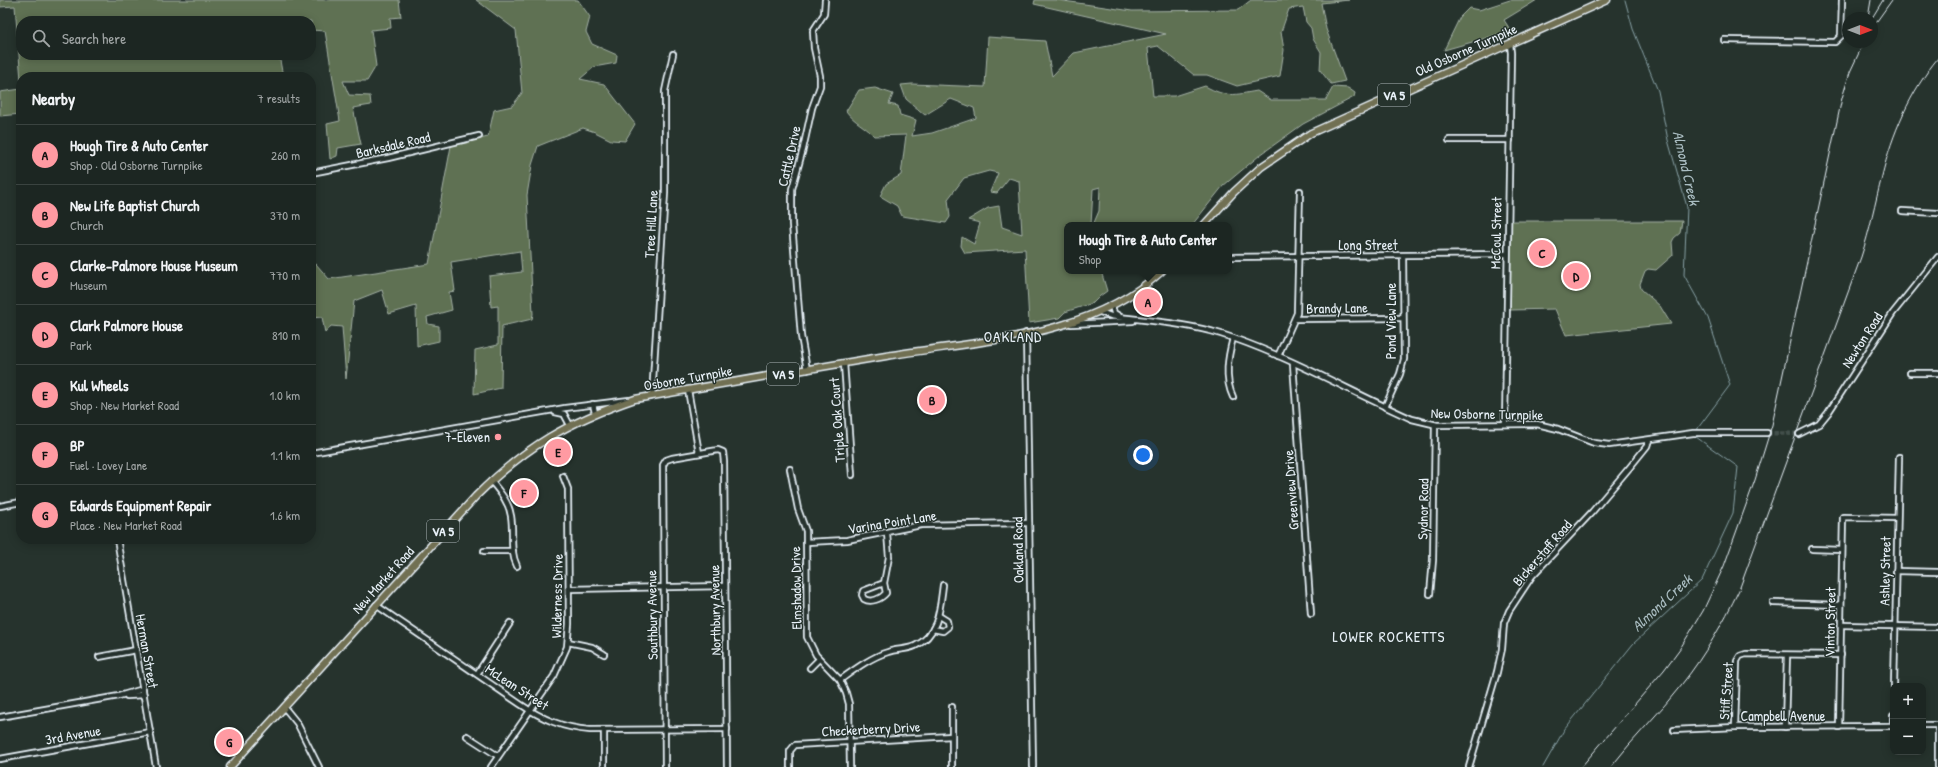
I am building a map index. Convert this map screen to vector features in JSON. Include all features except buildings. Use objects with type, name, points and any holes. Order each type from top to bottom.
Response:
[{"type":"main road","name":"Old Osborne Turnpike","points":[[1207,222],[1244,182],[1293,144],[1336,122],[1606,0]]},
{"type":"main road","name":"VA 5","points":[[1069,324],[1112,306],[1141,289],[1158,274]]},
{"type":"main road","name":"Osborne Turnpike","points":[[635,399],[1026,333],[1069,324]]},
{"type":"main road","name":"New Market Road","points":[[230,767],[376,605],[491,481],[528,450],[570,425],[595,413],[635,399]]},
{"type":"street","name":"Cattle Drive","points":[[806,370],[801,336],[792,224],[792,189],[812,108],[820,86],[820,76],[814,48],[813,31],[824,14],[824,0]]},
{"type":"street","points":[[1724,40],[1823,43],[1835,42],[1840,38],[1842,0]]},
{"type":"street","name":"McCoul Street","points":[[1505,424],[1510,140],[1510,44]]},
{"type":"street","name":"Tree Hill Lane","points":[[652,396],[665,193],[665,92],[673,54]]},
{"type":"street","name":"Barksdale Road","points":[[316,172],[388,158],[479,136]]},
{"type":"street","points":[[1449,140],[1510,140]]},
{"type":"street","points":[[1278,356],[1296,319],[1298,304],[1300,191]]},
{"type":"street","points":[[1902,212],[1938,213]]},
{"type":"street","name":"Long Street","points":[[1232,257],[1507,254]]},
{"type":"street","name":"Pond View Lane","points":[[1385,407],[1403,365],[1402,256]]},
{"type":"street","name":"Newton Road","points":[[1801,432],[1818,424],[1828,413],[1894,313],[1938,257]]},
{"type":"street","points":[[1112,306],[1115,314],[1120,317]]},
{"type":"street","name":"New Osborne Turnpike","points":[[1100,312],[1142,321],[1193,327],[1233,338],[1278,356],[1419,422],[1435,425],[1546,425],[1599,445],[1621,444],[1701,432],[1767,432]]},
{"type":"street","name":"Brandy Lane","points":[[1296,319],[1403,318]]},
{"type":"street","name":"New Osborne Turnpike","points":[[1069,324],[1142,321]]},
{"type":"street","name":"Oakland Road","points":[[1026,333],[1033,767]]},
{"type":"street","points":[[1233,338],[1228,366],[1228,383],[1233,397]]},
{"type":"street","name":"Triple Oak Court","points":[[844,363],[852,474]]},
{"type":"street","name":"Greenview Drive","points":[[1293,364],[1311,614]]},
{"type":"street","points":[[1910,373],[1938,373]]},
{"type":"street","points":[[688,390],[699,453]]},
{"type":"street","name":"Osborne Turnpike","points":[[316,452],[593,404],[635,399]]},
{"type":"street","points":[[593,404],[595,413]]},
{"type":"street","points":[[550,412],[564,414],[570,425]]},
{"type":"street","name":"Sydnor Road","points":[[1430,594],[1433,560],[1435,425]]},
{"type":"street","name":"Bickerstaff Road","points":[[1469,767],[1497,672],[1502,648],[1504,623],[1509,611],[1532,576],[1592,512],[1644,450],[1649,440]]},
{"type":"street","name":"Northbury Avenue","points":[[699,453],[718,450],[723,452],[727,767]]},
{"type":"street","name":"Southbury Avenue","points":[[665,767],[662,471],[664,463],[672,458],[699,453]]},
{"type":"street","name":"Ashley Street","points":[[1894,683],[1899,457]]},
{"type":"street","name":"Elmshadow Drive","points":[[790,469],[798,509],[806,531],[806,626],[811,647],[819,659],[840,680],[849,704],[850,767]]},
{"type":"street","name":"Wilderness Drive","points":[[491,767],[557,671],[568,642],[568,489],[562,476]]},
{"type":"street","points":[[491,481],[509,507],[512,526],[513,551],[517,566]]},
{"type":"street","points":[[0,506],[16,503]]},
{"type":"street","name":"Vinton Street","points":[[1839,727],[1843,517],[1897,518]]},
{"type":"street","name":"Varina Point Lane","points":[[806,542],[847,540],[921,525],[1029,523]]},
{"type":"street","points":[[884,583],[863,591],[862,595],[864,600],[870,601],[885,595],[886,590],[884,583],[889,557],[887,533]]},
{"type":"street","name":"Herman Street","points":[[118,544],[156,767]]},
{"type":"street","points":[[1812,549],[1842,550]]},
{"type":"street","points":[[484,551],[513,551]]},
{"type":"street","points":[[1896,571],[1938,572]]},
{"type":"street","points":[[840,680],[875,657],[887,652],[914,646],[924,640],[933,629],[938,616],[943,585]]},
{"type":"street","points":[[569,588],[663,588],[725,586]]},
{"type":"street","points":[[1773,603],[1841,605]]},
{"type":"street","name":"McLean Street","points":[[376,605],[530,711],[541,718],[563,726],[581,730],[727,728]]},
{"type":"street","points":[[933,629],[943,631],[948,626],[947,621],[938,616]]},
{"type":"street","points":[[477,674],[510,623]]},
{"type":"street","points":[[1841,625],[1938,627]]},
{"type":"street","points":[[568,642],[592,647],[604,654]]},
{"type":"street","points":[[99,657],[136,650]]},
{"type":"street","name":"Stiff Street","points":[[1735,727],[1737,661],[1740,656],[1746,654],[1787,655]]},
{"type":"street","points":[[1785,727],[1787,655],[1840,656]]},
{"type":"street","points":[[810,668],[819,659]]},
{"type":"street","points":[[0,717],[119,696],[143,689]]},
{"type":"street","points":[[119,696],[144,695]]},
{"type":"street","points":[[284,707],[297,723],[319,767]]},
{"type":"street","points":[[952,707],[952,767]]},
{"type":"street","name":"Campbell Avenue","points":[[1674,730],[1735,727],[1890,726]]},
{"type":"street","points":[[1926,726],[1938,726],[1938,767]]},
{"type":"street","points":[[604,730],[604,767]]},
{"type":"street","name":"3rd Avenue","points":[[0,759],[150,732]]},
{"type":"street","points":[[467,736],[498,756]]},
{"type":"street","name":"Checkerberry Drive","points":[[790,767],[790,751],[792,747],[800,744],[952,736]]},
{"type":"green space","points":[[0,0],[399,0],[401,17],[390,18],[391,28],[371,30],[376,66],[367,81],[343,81],[349,95],[370,96],[371,105],[353,108],[361,144],[338,148],[337,156],[330,159],[327,124],[340,121],[325,31],[316,30],[316,16],[16,16],[16,18],[15,6],[0,7]]},
{"type":"green space","points":[[476,0],[578,0],[590,17],[586,32],[592,44],[617,55],[616,63],[594,67],[580,79],[604,84],[635,124],[625,141],[611,140],[583,128],[538,146],[532,165],[527,195],[533,314],[532,319],[502,326],[501,388],[474,394],[475,350],[498,345],[498,306],[491,307],[489,276],[522,272],[520,251],[451,262],[455,291],[449,292],[452,310],[427,317],[428,324],[439,326],[439,341],[417,346],[416,306],[389,314],[382,290],[354,301],[346,379],[342,327],[331,326],[325,333],[322,317],[316,318],[316,264],[329,279],[429,264],[451,146],[488,137],[494,110],[512,106],[522,93],[516,30]]},
{"type":"green space","points":[[1035,0],[1057,0],[1132,11],[1238,10],[1251,0],[1349,0],[1321,3],[1326,29],[1345,81],[1331,84],[1320,70],[1321,52],[1313,39],[1311,28],[1306,22],[1303,7],[1289,9],[1281,32],[1284,50],[1280,76],[1237,86],[1207,75],[1194,75],[1158,46],[1148,48],[1153,96],[1174,96],[1205,86],[1225,94],[1242,94],[1257,91],[1271,100],[1326,100],[1333,87],[1348,88],[1355,93],[1354,97],[1303,124],[1260,155],[1223,186],[1194,222],[1094,222],[1099,211],[1100,187],[1093,189],[1091,222],[1064,222],[1064,274],[1102,274],[1107,291],[1093,303],[1065,312],[1059,318],[1029,323],[1025,249],[965,253],[961,246],[962,237],[974,244],[980,223],[968,220],[988,208],[999,206],[1002,227],[1022,234],[1019,181],[1009,178],[997,193],[990,192],[998,173],[989,171],[964,178],[948,199],[950,217],[946,223],[902,216],[897,206],[880,196],[886,184],[901,175],[906,135],[874,136],[846,111],[859,90],[875,88],[893,94],[889,104],[898,106],[900,115],[916,120],[912,136],[932,133],[976,118],[974,108],[951,99],[925,115],[906,99],[901,85],[912,84],[985,87],[988,37],[1045,41],[1052,76],[1074,53],[1166,34],[1034,4]]},
{"type":"green space","points":[[1510,0],[1537,0],[1504,20],[1511,31],[1444,50],[1460,17],[1469,8],[1479,10]]},
{"type":"green space","points":[[19,60],[280,60],[282,72],[20,72]]},
{"type":"green space","points":[[16,90],[16,114],[0,116],[0,92]]},
{"type":"green space","points":[[1511,221],[1682,221],[1680,233],[1672,242],[1673,255],[1656,270],[1648,269],[1645,271],[1640,284],[1641,289],[1660,306],[1671,324],[1566,335],[1555,309],[1510,310]]},
{"type":"waterway","name":"Almond Creek","points":[[1625,0],[1633,29],[1658,91],[1668,140],[1687,207],[1684,275],[1708,318],[1730,385],[1698,428],[1697,432]]},
{"type":"waterway","name":"Almond Creek","points":[[1543,767],[1564,730],[1633,644],[1702,580],[1733,513],[1738,467],[1696,437],[1697,435]]},
{"type":"tunnel","points":[[1767,433],[1799,434]]},
{"type":"railway","points":[[1869,12],[1871,0]]},
{"type":"railway","points":[[1876,12],[1883,0]]},
{"type":"railway","points":[[1878,20],[1892,0]]},
{"type":"railway","points":[[1581,767],[1664,670],[1681,647],[1703,611],[1724,566],[1755,480],[1772,425],[1842,98],[1850,72],[1861,48]]},
{"type":"railway","points":[[1611,767],[1674,695],[1698,662],[1727,615],[1739,590],[1861,257],[1891,145],[1903,114],[1911,99],[1928,71],[1938,58]]},
{"type":"place","name":"Clarke-Palmore House Museum","points":[[1542,253]]},
{"type":"place","name":"Clark Palmore House","points":[[1576,276]]},
{"type":"place","name":"Hough Tire & Auto Center","points":[[1148,302]]},
{"type":"place","name":"New Life Baptist Church","points":[[932,400]]},
{"type":"place","name":"7-Eleven","points":[[498,437]]},
{"type":"place","name":"Kul Wheels","points":[[558,452]]},
{"type":"place","name":"BP","points":[[524,493]]},
{"type":"place","name":"Edwards Equipment Repair","points":[[229,742]]},
{"type":"district","name":"OAKLAND","points":[[1013,337]]},
{"type":"district","name":"LOWER ROCKETTS","points":[[1389,637]]}]
